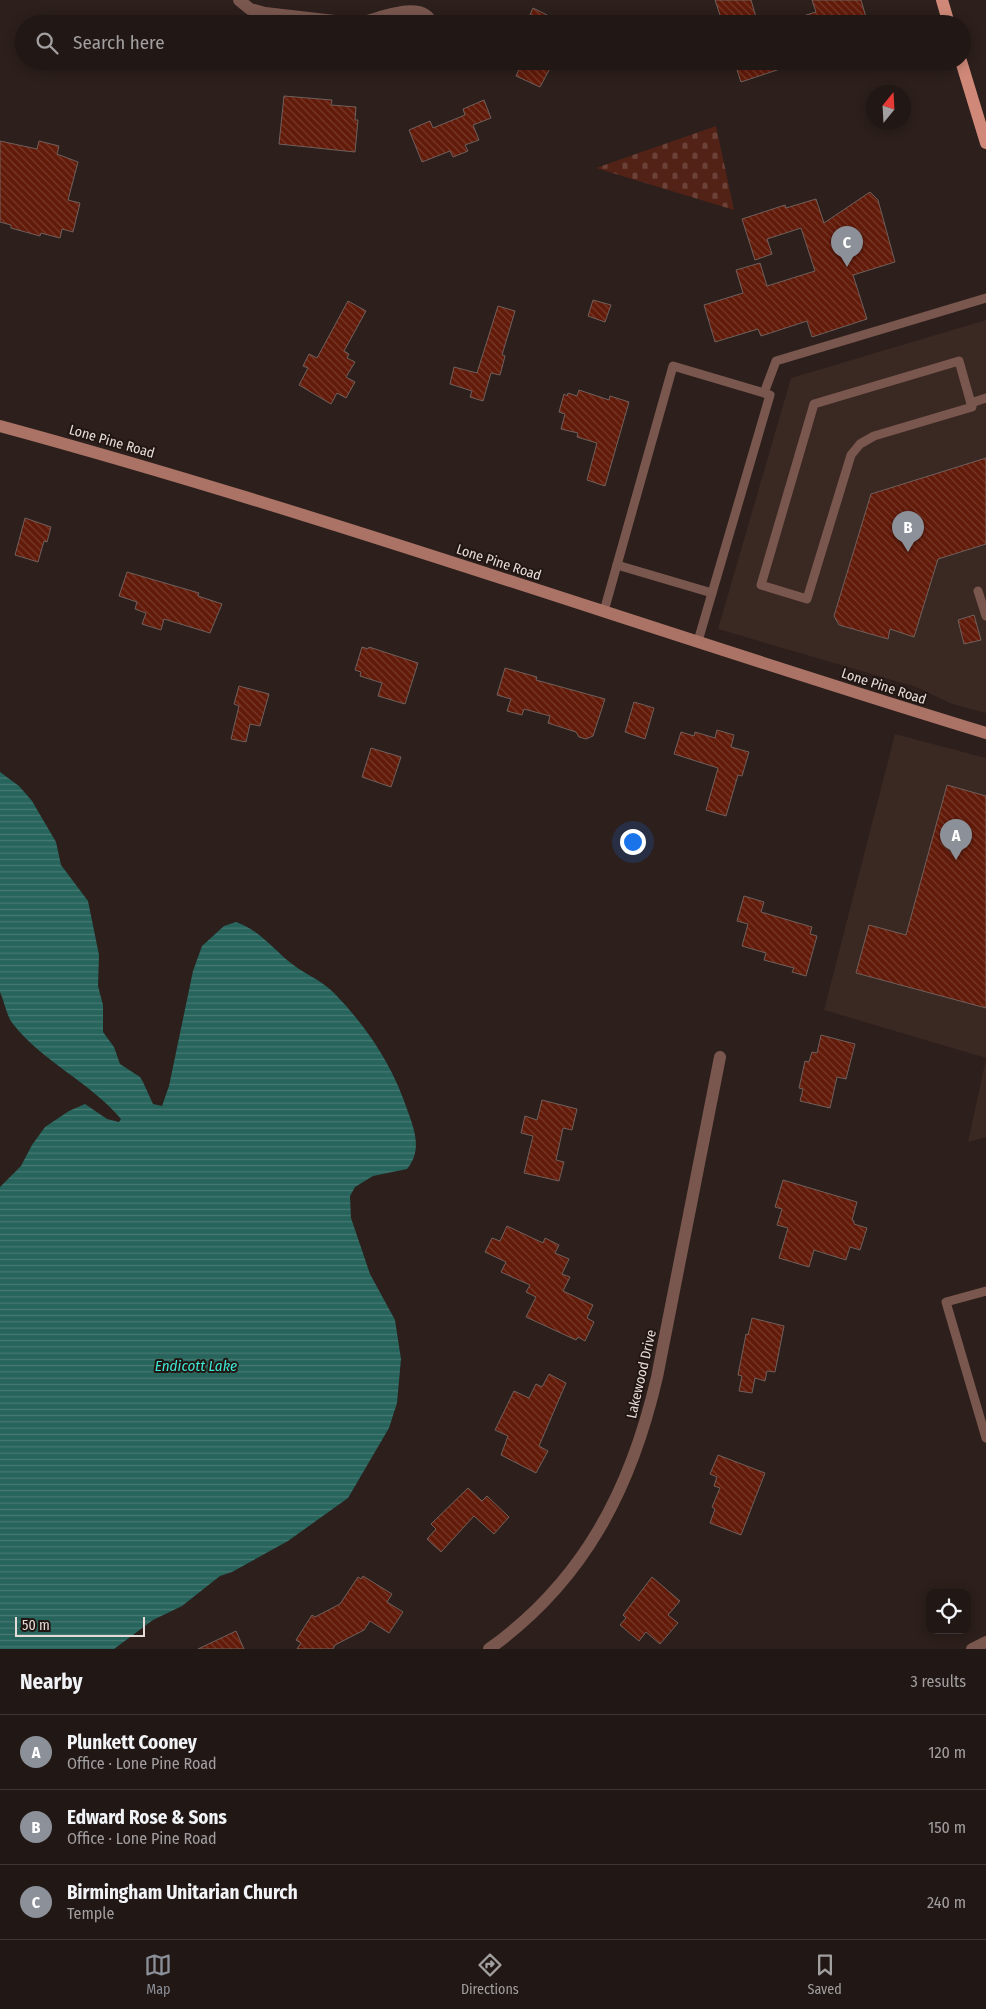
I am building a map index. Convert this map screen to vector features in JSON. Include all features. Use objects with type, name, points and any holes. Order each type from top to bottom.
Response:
[{"type":"main road","points":[[942,0],[946,15]]},
{"type":"main road","points":[[964,70],[986,143]]},
{"type":"street","points":[[239,0],[250,9],[282,15]]},
{"type":"street","points":[[380,15],[399,3],[407,1],[423,4],[429,15]]},
{"type":"street","name":"Lone Pine Road","points":[[0,426],[211,485],[986,733]]},
{"type":"street","name":"Lakewood Drive","points":[[489,1649],[532,1614],[579,1560],[603,1524],[629,1473],[655,1386],[720,1057]]},
{"type":"street","points":[[972,1649],[986,1642]]},
{"type":"lane","points":[[764,393],[776,361],[986,298]]},
{"type":"lane","points":[[959,361],[971,403],[972,407],[874,436],[860,444],[848,462],[807,600],[761,585],[814,404],[959,361]]},
{"type":"lane","points":[[604,611],[673,366],[764,393],[770,395],[698,641]]},
{"type":"lane","points":[[971,403],[986,398]]},
{"type":"lane","points":[[617,565],[712,593]]},
{"type":"lane","points":[[978,591],[986,616]]},
{"type":"lane","points":[[986,1291],[946,1302],[986,1438]]},
{"type":"shaded area","points":[[986,320],[986,713],[952,704],[916,687],[718,629],[791,378]]},
{"type":"shaded area","points":[[895,734],[986,758],[986,1058],[824,1010]]},
{"type":"shaded area","points":[[986,1059],[986,1137],[968,1142]]},
{"type":"green space","points":[[716,126],[734,210],[596,168]]},
{"type":"water","name":"Endicott Lake","points":[[0,772],[19,786],[32,801],[56,842],[61,865],[88,901],[99,955],[98,986],[103,1005],[103,1032],[114,1047],[120,1064],[140,1077],[153,1104],[162,1106],[169,1086],[193,971],[202,946],[224,926],[236,922],[263,938],[293,965],[329,988],[358,1020],[378,1048],[395,1079],[411,1119],[416,1141],[412,1162],[407,1169],[373,1176],[355,1187],[350,1196],[351,1218],[370,1274],[395,1320],[401,1359],[397,1403],[389,1428],[348,1498],[288,1541],[232,1572],[220,1576],[182,1606],[153,1620],[114,1649],[0,1649],[0,1187],[21,1166],[32,1145],[45,1127],[69,1111],[85,1104],[107,1119],[119,1122],[121,1119],[95,1094],[38,1050],[13,1024],[7,1013],[0,992]]},
{"type":"building","points":[[715,0],[751,0],[755,15],[720,15]]},
{"type":"building","points":[[812,0],[861,0],[865,15],[806,15],[816,12]]},
{"type":"building","points":[[533,8],[547,15],[530,15]]},
{"type":"building","points":[[519,70],[549,70],[540,87],[516,76]]},
{"type":"building","points":[[737,70],[777,70],[741,82]]},
{"type":"building","points":[[284,96],[332,100],[331,105],[356,107],[355,120],[358,120],[355,152],[279,144]]},
{"type":"building","points":[[484,100],[491,118],[473,125],[479,140],[465,145],[468,151],[453,157],[450,151],[422,162],[409,130],[430,121],[433,128],[465,115],[463,109]]},
{"type":"building","points":[[0,141],[37,149],[39,141],[59,146],[57,154],[78,162],[68,200],[80,203],[73,232],[62,229],[60,238],[41,233],[40,236],[11,228],[11,225],[0,222]]},
{"type":"building","points":[[870,192],[878,200],[895,262],[853,275],[867,319],[812,337],[807,321],[761,336],[758,329],[715,342],[704,305],[743,293],[736,270],[760,263],[767,286],[815,271],[801,228],[767,239],[772,254],[755,260],[742,219],[785,205],[786,208],[816,199],[824,223]]},
{"type":"building","points":[[593,300],[611,305],[605,322],[588,316]]},
{"type":"building","points":[[348,301],[366,311],[344,351],[349,354],[347,358],[355,362],[346,377],[355,382],[346,398],[337,393],[331,404],[299,385],[308,368],[303,366],[309,354],[317,358]]},
{"type":"building","points":[[498,306],[515,311],[502,355],[505,356],[500,375],[491,373],[483,401],[470,397],[472,391],[450,384],[454,367],[477,373]]},
{"type":"building","points":[[579,390],[609,400],[610,396],[629,402],[605,486],[587,480],[597,443],[577,437],[578,433],[561,429],[565,414],[559,412],[564,394],[567,396],[568,393],[577,396]]},
{"type":"building","points":[[986,458],[986,544],[938,559],[914,637],[890,629],[888,639],[839,625],[834,616],[871,494]]},
{"type":"building","points":[[25,518],[51,527],[47,542],[44,541],[38,562],[15,555]]},
{"type":"building","points":[[127,572],[199,593],[198,596],[222,604],[210,633],[164,619],[161,630],[142,624],[146,613],[135,609],[137,602],[119,596]]},
{"type":"building","points":[[974,615],[981,640],[964,644],[958,620]]},
{"type":"building","points":[[362,647],[368,649],[369,647],[418,663],[405,704],[378,696],[382,683],[360,676],[361,672],[355,670]]},
{"type":"building","points":[[505,668],[537,677],[536,680],[605,699],[593,736],[586,739],[579,737],[576,732],[548,723],[550,716],[524,709],[522,715],[507,711],[511,699],[497,695]]},
{"type":"building","points":[[239,686],[269,694],[260,726],[250,724],[246,742],[231,739],[239,706],[234,704]]},
{"type":"building","points":[[634,702],[654,708],[645,739],[625,732]]},
{"type":"building","points":[[717,730],[734,735],[731,747],[749,752],[742,776],[738,775],[726,816],[706,810],[718,768],[674,754],[681,732],[694,736],[695,732],[715,738]]},
{"type":"building","points":[[371,748],[401,757],[391,787],[362,777]]},
{"type":"building","points":[[947,785],[986,796],[986,1008],[856,973],[869,925],[906,935]]},
{"type":"building","points":[[744,896],[764,902],[761,912],[812,927],[810,934],[817,936],[806,976],[792,972],[794,968],[764,960],[766,953],[742,946],[748,924],[737,921]]},
{"type":"building","points":[[821,1035],[855,1044],[846,1079],[837,1077],[830,1108],[800,1101],[803,1089],[799,1088],[805,1061],[809,1062],[812,1052],[817,1053]]},
{"type":"building","points":[[542,1100],[577,1109],[572,1130],[563,1128],[556,1160],[564,1162],[559,1181],[524,1173],[533,1136],[521,1133],[525,1116],[537,1120]]},
{"type":"building","points":[[783,1180],[857,1202],[852,1220],[854,1224],[867,1228],[860,1250],[850,1247],[846,1260],[814,1250],[809,1267],[779,1258],[788,1228],[777,1225],[782,1209],[775,1207]]},
{"type":"building","points":[[507,1226],[543,1243],[545,1238],[559,1245],[555,1253],[569,1259],[562,1274],[570,1277],[563,1291],[593,1305],[587,1318],[594,1322],[585,1341],[578,1337],[576,1340],[526,1317],[536,1297],[526,1292],[530,1285],[501,1272],[506,1262],[485,1252],[492,1238],[500,1241]]},
{"type":"building","points":[[752,1318],[784,1326],[775,1372],[767,1371],[765,1381],[755,1378],[752,1393],[739,1391],[742,1376],[738,1375],[746,1334],[748,1335]]},
{"type":"building","points":[[549,1374],[566,1383],[539,1446],[548,1451],[536,1473],[501,1455],[508,1436],[495,1430],[514,1391],[529,1398],[536,1384],[542,1387]]},
{"type":"building","points":[[718,1455],[765,1473],[741,1535],[710,1523],[715,1509],[712,1507],[720,1488],[714,1486],[717,1477],[710,1474]]},
{"type":"building","points":[[468,1488],[482,1501],[487,1496],[509,1517],[494,1534],[474,1516],[441,1552],[427,1539],[436,1529],[431,1524]]},
{"type":"building","points":[[363,1576],[392,1594],[387,1602],[403,1612],[389,1633],[370,1621],[364,1630],[335,1645],[333,1649],[297,1649],[301,1643],[296,1640],[312,1615],[315,1617],[340,1604],[358,1577],[361,1579]]},
{"type":"building","points":[[652,1577],[680,1601],[668,1615],[678,1623],[660,1644],[646,1632],[639,1641],[620,1625],[626,1618],[623,1615]]},
{"type":"building","points":[[236,1631],[244,1649],[198,1649]]},
{"type":"place","name":"Birmingham Unitarian Church","points":[[847,267]]},
{"type":"place","name":"Edward Rose & Sons","points":[[908,552]]},
{"type":"place","name":"Plunkett Cooney","points":[[956,860]]}]
